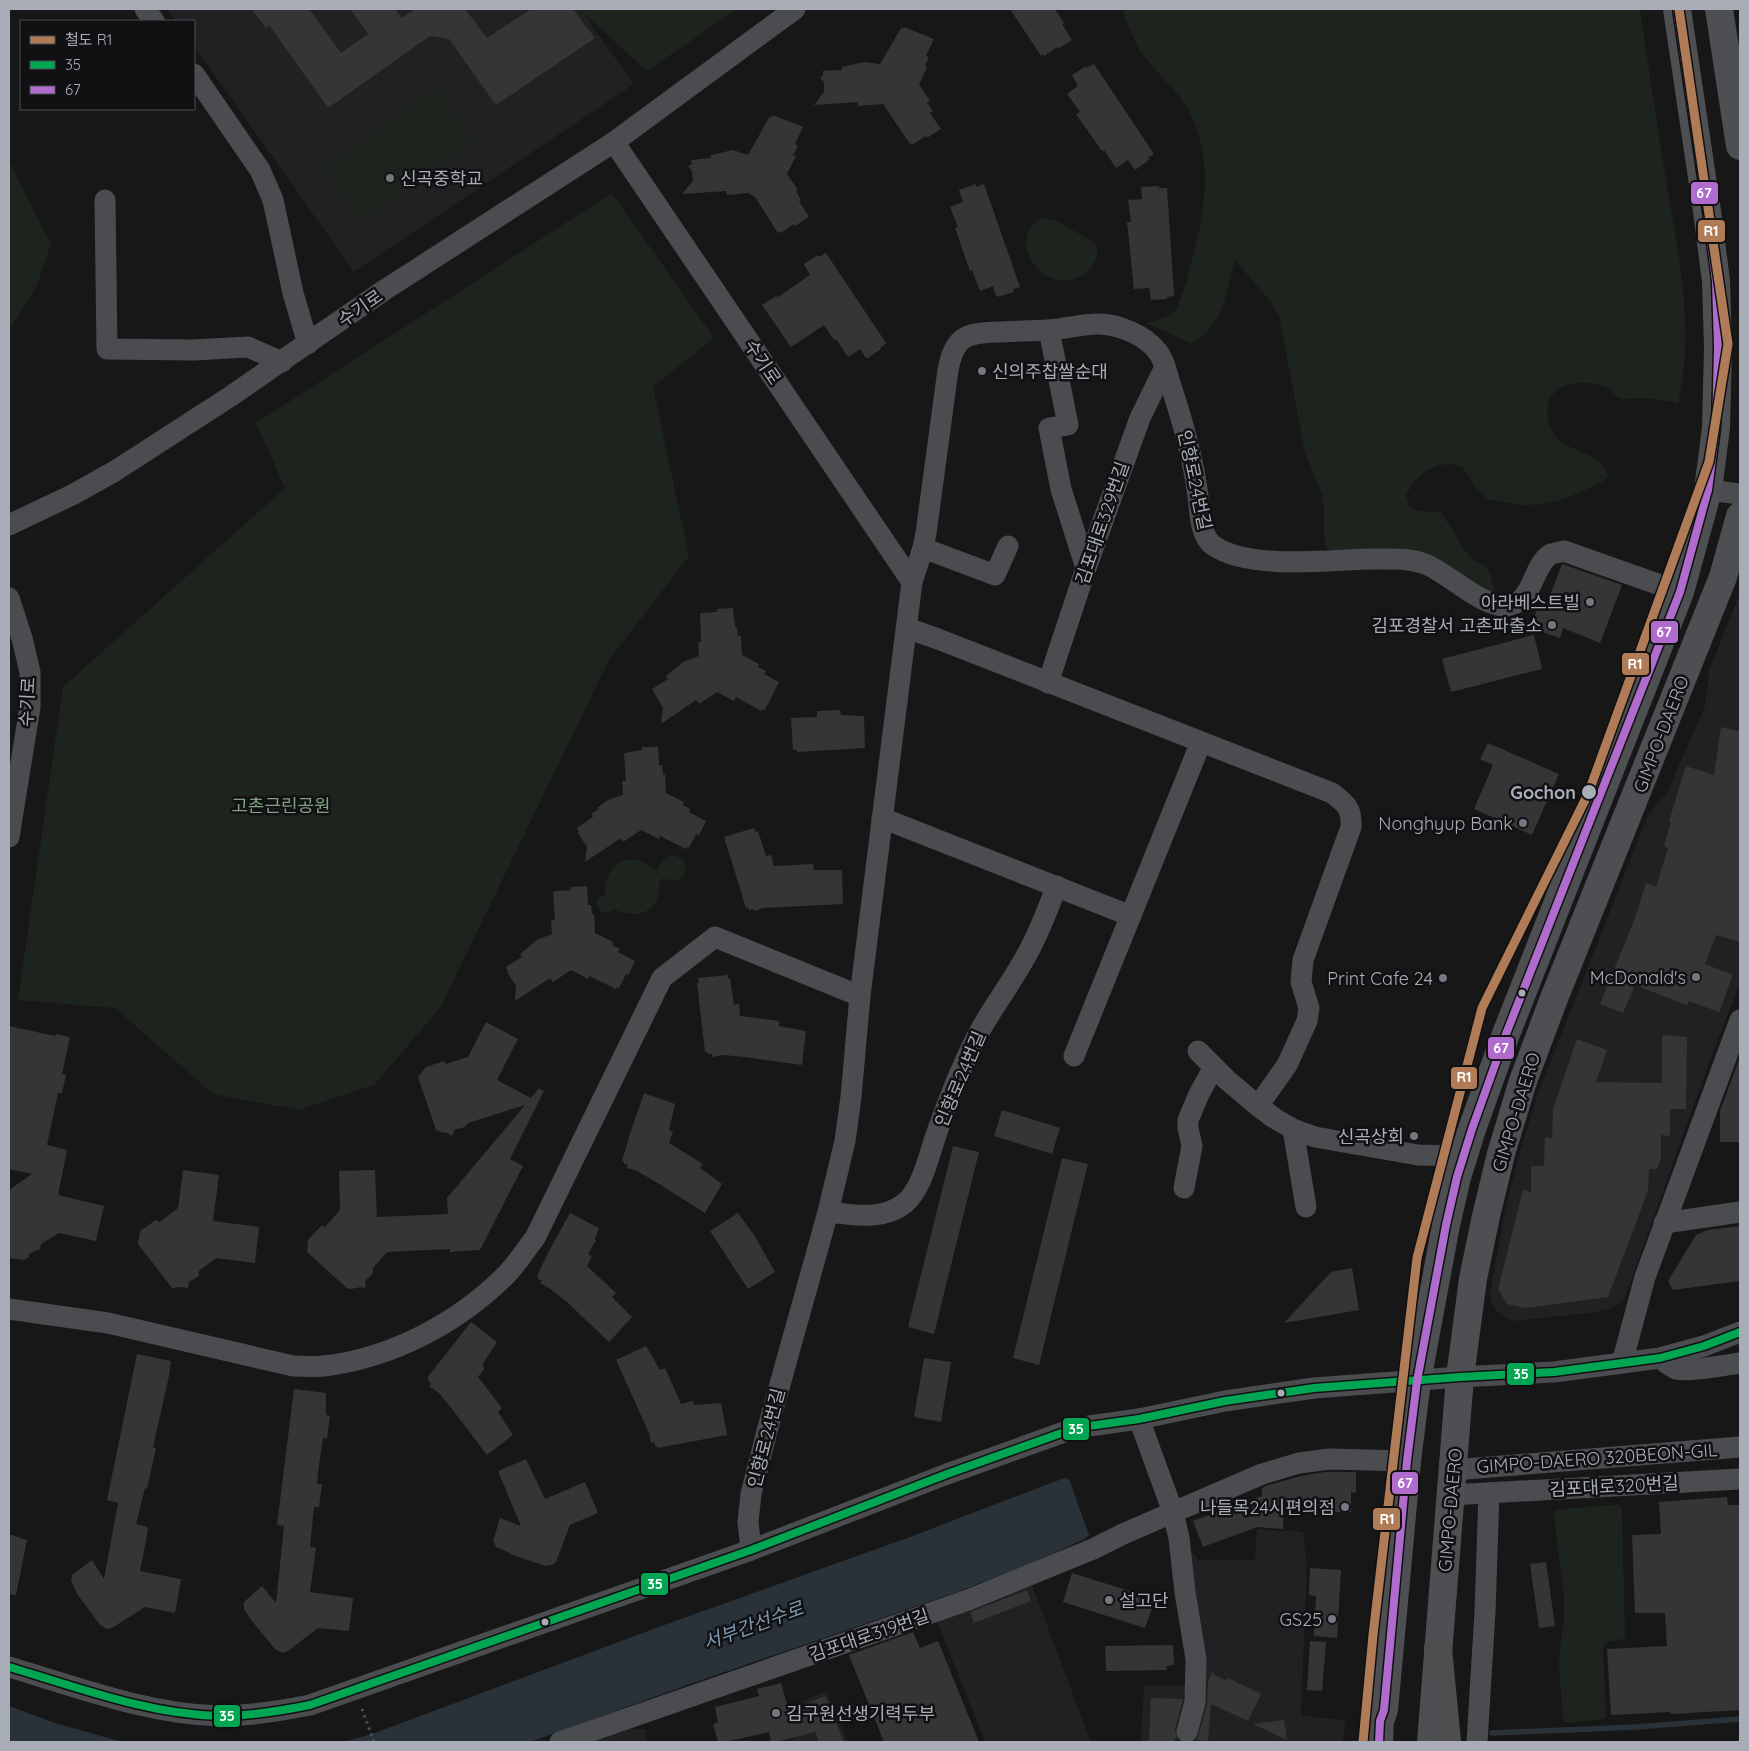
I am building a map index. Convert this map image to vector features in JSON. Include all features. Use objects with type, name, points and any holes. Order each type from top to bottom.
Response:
[{"type":"highway","points":[[1438,1648],[1447,1742]]},
{"type":"main road","name":"GIMPO-DAERO","points":[[1379,1729],[1417,1381],[1446,1225],[1463,1156],[1506,1034],[1680,592],[1708,490],[1716,428],[1718,348],[1716,281],[1676,9]]},
{"type":"main road","points":[[1719,9],[1740,146]]},
{"type":"main road","name":"GIMPO-DAERO","points":[[1431,1742],[1460,1376],[1473,1279],[1501,1154],[1522,1081],[1723,577],[1740,516]]},
{"type":"street","points":[[145,9],[153,20]]},
{"type":"street","name":"수기로","points":[[9,525],[72,495],[115,471],[282,362],[383,291],[614,142],[795,9]]},
{"type":"street","points":[[195,75],[260,170],[270,192],[283,242],[293,293],[308,344]]},
{"type":"street","name":"수기로","points":[[614,142],[912,582]]},
{"type":"street","points":[[105,200],[107,349],[194,350],[248,347],[282,362]]},
{"type":"street","name":"인향로24번길","points":[[750,1550],[748,1522],[752,1494],[777,1394],[828,1212],[844,1141],[851,1097],[860,996],[912,582],[923,548],[952,352],[958,341],[968,336],[990,332],[1049,330],[1099,324],[1120,327],[1149,342],[1159,352],[1185,429],[1194,467],[1205,536],[1213,545],[1226,552],[1248,558],[1273,561],[1313,562],[1377,559],[1415,561],[1440,571],[1488,602],[1499,606],[1510,606],[1521,601],[1543,563],[1551,554],[1564,552],[1680,592]]},
{"type":"street","points":[[1049,330],[1068,425],[1049,428],[1061,489],[1086,568]]},
{"type":"street","name":"김포대로329번길","points":[[1048,683],[1086,568],[1140,418],[1165,367]]},
{"type":"street","points":[[1708,490],[1740,494]]},
{"type":"street","points":[[923,548],[995,575],[1008,546]]},
{"type":"street","name":"수기로","points":[[9,598],[22,638],[30,672],[28,716],[9,838]]},
{"type":"street","points":[[907,628],[1332,793],[1345,803],[1352,815],[1351,827],[1303,960],[1301,982],[1309,1008],[1307,1021],[1287,1065],[1258,1106]]},
{"type":"street","points":[[1074,1056],[1201,742]]},
{"type":"street","points":[[882,818],[1131,916]]},
{"type":"street","name":"인향로24번길","points":[[828,1212],[862,1217],[883,1213],[894,1210],[905,1203],[912,1195],[922,1175],[951,1094],[966,1059],[982,1027],[1026,956],[1057,886]]},
{"type":"street","points":[[9,1309],[108,1323],[293,1366],[323,1366],[366,1357],[413,1340],[464,1311],[507,1274],[534,1238],[662,978],[716,937],[860,996]]},
{"type":"street","points":[[1622,1363],[1643,1285],[1664,1223],[1740,1020]]},
{"type":"street","points":[[1198,1051],[1258,1106],[1293,1129],[1315,1137],[1418,1155],[1463,1156]]},
{"type":"street","points":[[1184,1188],[1192,1146],[1188,1120],[1198,1094],[1214,1067]]},
{"type":"street","points":[[1293,1129],[1306,1207]]},
{"type":"street","points":[[1664,1223],[1740,1212]]},
{"type":"street","points":[[9,1667],[163,1710],[220,1716],[275,1712],[310,1705],[350,1692],[750,1550],[1038,1440],[1089,1426],[1139,1419],[1273,1393],[1314,1388],[1460,1376],[1554,1372],[1660,1358],[1704,1346],[1740,1332]]},
{"type":"street","points":[[1660,1358],[1669,1366],[1687,1370],[1740,1363]]},
{"type":"street","points":[[1139,1419],[1173,1512],[1179,1538],[1185,1592],[1196,1659],[1195,1702],[1187,1732]]},
{"type":"street","name":"GIMPO-DAERO 320BEON-GIL","points":[[1452,1482],[1740,1447]]},
{"type":"street","name":"김포대로319번길","points":[[560,1742],[968,1600],[1093,1549],[1123,1534],[1262,1474],[1299,1463],[1329,1459],[1407,1461]]},
{"type":"street","name":"김포대로320번길","points":[[1452,1482],[1489,1493],[1740,1479]]},
{"type":"street","points":[[1477,1742],[1485,1612],[1489,1493]]},
{"type":"street","points":[[1361,1742],[1379,1729]]},
{"type":"path","points":[[363,1711],[374,1742]]},
{"type":"shaded area","name":"신곡중학교","points":[[167,9],[580,9],[634,84],[354,272],[195,47],[195,20],[175,20]]},
{"type":"shaded area","points":[[1740,593],[1740,983],[1711,1057],[1625,1297],[1609,1309],[1597,1312],[1514,1321],[1497,1311],[1492,1304],[1490,1294],[1503,1221],[1517,1162],[1537,1096],[1648,815],[1667,793],[1705,706],[1709,671]]},
{"type":"shaded area","points":[[1257,1529],[1303,1532],[1307,1569],[1301,1714],[1304,1716],[1345,1720],[1343,1742],[1141,1742],[1144,1685],[1200,1685],[1187,1547],[1199,1560],[1255,1560]]},
{"type":"shaded area","points":[[1030,1580],[1091,1742],[985,1742],[935,1617]]},
{"type":"shaded area","points":[[826,1691],[848,1742],[784,1742],[797,1738],[789,1707]]},
{"type":"shaded area","points":[[615,1729],[646,1729],[646,1742],[577,1742]]},
{"type":"green space","points":[[579,9],[737,9],[647,71]]},
{"type":"green space","points":[[1122,9],[1640,9],[1683,292],[1685,347],[1678,403],[1649,398],[1620,399],[1603,386],[1588,383],[1565,386],[1554,393],[1548,407],[1549,424],[1553,433],[1558,440],[1597,460],[1604,467],[1608,476],[1600,483],[1565,499],[1544,504],[1523,505],[1487,499],[1476,489],[1463,468],[1452,464],[1440,465],[1427,470],[1413,483],[1406,495],[1409,506],[1417,511],[1441,512],[1466,552],[1474,561],[1485,565],[1489,571],[1496,596],[1476,587],[1336,553],[1326,548],[1322,495],[1305,452],[1279,316],[1271,302],[1235,260],[1220,313],[1208,330],[1192,344],[1147,323],[1175,311],[1182,295],[1201,222],[1205,182],[1204,163],[1201,143],[1195,124],[1186,106],[1142,54],[1133,38]]},
{"type":"green space","points":[[436,87],[475,141],[361,223],[322,169]]},
{"type":"green space","points":[[9,161],[51,244],[36,288],[9,330]]},
{"type":"green space","name":"고촌근린공원","points":[[612,193],[714,338],[653,387],[689,556],[609,660],[440,1008],[374,1085],[299,1110],[213,1094],[115,1008],[18,1000],[63,687],[285,488],[256,423]]},
{"type":"green space","points":[[1044,218],[1055,220],[1094,243],[1097,253],[1096,258],[1088,271],[1083,275],[1064,280],[1050,278],[1039,270],[1031,260],[1027,247],[1027,235],[1033,225]]},
{"type":"green space","points":[[669,856],[676,856],[684,862],[686,868],[684,875],[674,881],[661,879],[657,899],[649,909],[638,914],[632,914],[614,909],[604,913],[598,908],[597,899],[605,894],[607,880],[618,863],[631,860],[642,862],[657,870],[663,860]]},
{"type":"green space","points":[[1617,1505],[1622,1510],[1625,1636],[1623,1639],[1606,1643],[1603,1648],[1606,1716],[1604,1719],[1569,1723],[1563,1719],[1559,1668],[1564,1599],[1554,1515],[1555,1511],[1560,1509]]},
{"type":"water","name":"서부간선수로","points":[[1064,1478],[1069,1479],[1089,1535],[1085,1539],[1034,1562],[960,1591],[693,1683],[530,1742],[344,1742],[372,1734],[667,1624],[910,1537]]},
{"type":"water","points":[[9,1706],[55,1723],[123,1742],[9,1742]]},
{"type":"building","points":[[251,9],[309,9],[341,53],[368,34],[350,9],[395,9],[402,18],[415,9],[465,9],[487,38],[531,9],[573,9],[595,38],[496,105],[449,39],[430,36],[328,108],[269,25],[266,28]]},
{"type":"building","points":[[1010,9],[1055,9],[1072,40],[1058,49],[1057,47],[1041,56]]},
{"type":"building","points":[[904,27],[934,39],[926,56],[929,57],[925,66],[927,67],[919,85],[930,101],[927,103],[933,111],[930,113],[941,129],[912,145],[883,104],[858,106],[858,102],[814,105],[824,92],[824,82],[820,78],[823,75],[823,71],[842,70],[842,67],[864,62],[880,64],[901,28],[903,29]]},
{"type":"building","points":[[1094,64],[1154,154],[1135,170],[1128,160],[1116,168],[1076,114],[1080,112],[1067,94],[1078,86],[1072,75],[1086,66],[1087,68]]},
{"type":"building","points":[[773,115],[803,127],[795,144],[798,146],[793,155],[796,156],[787,174],[798,190],[796,191],[801,200],[799,201],[809,217],[795,226],[794,224],[778,233],[755,197],[748,193],[727,195],[726,191],[682,194],[693,181],[692,171],[688,166],[692,164],[691,160],[711,158],[711,155],[733,150],[748,155],[770,116],[772,117]]},
{"type":"building","points":[[976,184],[976,187],[984,184],[1020,287],[1013,289],[1014,292],[998,297],[993,286],[980,291],[972,270],[970,271],[955,228],[958,227],[950,207],[963,202],[959,190]]},
{"type":"building","points":[[1159,186],[1159,188],[1167,188],[1174,296],[1167,297],[1167,299],[1151,300],[1149,288],[1134,289],[1127,222],[1131,222],[1128,200],[1142,199],[1141,187]]},
{"type":"building","points":[[826,253],[886,343],[868,358],[860,349],[848,357],[824,325],[791,347],[762,305],[776,296],[778,297],[810,275],[804,264],[818,255],[819,257]]},
{"type":"building","name":"아라베스트빌","points":[[1562,564],[1622,585],[1600,643],[1563,628],[1560,638],[1531,628],[1537,609],[1544,611]]},
{"type":"building","points":[[733,608],[735,627],[737,627],[738,636],[741,636],[742,655],[759,664],[758,667],[766,671],[764,674],[779,682],[765,710],[763,709],[762,711],[736,697],[734,701],[717,692],[699,704],[696,700],[661,724],[663,708],[652,689],[668,679],[666,676],[683,662],[699,656],[698,642],[701,642],[701,613]]},
{"type":"building","points":[[1534,635],[1542,669],[1451,692],[1442,659]]},
{"type":"building","points":[[840,710],[841,715],[864,716],[865,748],[797,752],[797,750],[793,750],[791,718],[817,717],[817,711]]},
{"type":"building","points":[[1721,727],[1740,731],[1740,942],[1716,935],[1705,964],[1733,975],[1719,1012],[1689,1001],[1687,1005],[1635,985],[1623,1013],[1600,1004],[1635,918],[1646,883],[1656,887],[1668,848],[1664,846],[1671,822],[1669,821],[1686,766],[1714,775]]},
{"type":"building","points":[[1488,743],[1559,774],[1532,835],[1474,809],[1493,765],[1480,759]]},
{"type":"building","points":[[642,747],[658,747],[659,765],[662,765],[663,775],[665,774],[666,793],[684,802],[683,805],[690,809],[689,812],[706,821],[699,835],[696,834],[689,848],[686,849],[660,836],[659,839],[641,830],[623,842],[621,838],[585,862],[587,847],[577,828],[593,817],[591,814],[608,800],[623,795],[622,781],[626,781],[624,753],[642,750]]},
{"type":"building","points":[[754,828],[756,832],[758,831],[766,856],[771,855],[774,866],[813,864],[814,870],[842,870],[843,904],[764,908],[754,911],[753,909],[749,910],[748,907],[746,908],[724,837]]},
{"type":"building","points":[[587,886],[588,905],[591,905],[592,914],[594,914],[595,933],[613,942],[612,945],[620,949],[618,952],[635,961],[628,975],[626,974],[619,988],[617,987],[616,989],[589,976],[588,979],[571,970],[553,982],[550,978],[515,1001],[516,986],[506,967],[522,957],[520,954],[537,940],[552,934],[551,920],[555,920],[553,892],[571,890],[571,887]]},
{"type":"building","points":[[728,975],[734,1005],[739,1004],[740,1016],[779,1021],[779,1026],[806,1031],[802,1065],[723,1055],[712,1057],[712,1054],[705,1052],[698,978]]},
{"type":"building","points":[[486,1022],[518,1039],[497,1080],[531,1098],[539,1088],[544,1091],[510,1159],[523,1166],[480,1250],[450,1252],[450,1249],[387,1252],[373,1268],[373,1273],[365,1281],[366,1288],[348,1289],[307,1252],[308,1240],[321,1226],[325,1227],[340,1210],[339,1171],[375,1170],[377,1217],[448,1214],[447,1198],[525,1105],[468,1123],[465,1127],[454,1130],[452,1136],[446,1132],[436,1130],[418,1077],[426,1067],[444,1061],[446,1064],[468,1057]]},
{"type":"building","points":[[9,1026],[55,1036],[56,1034],[70,1037],[62,1074],[66,1075],[62,1093],[58,1093],[47,1145],[67,1150],[58,1195],[104,1206],[96,1241],[59,1233],[41,1244],[40,1249],[29,1254],[29,1257],[24,1260],[9,1258],[9,1190],[32,1174],[9,1169]]},
{"type":"building","points":[[1662,1035],[1687,1037],[1686,1109],[1670,1109],[1670,1136],[1661,1135],[1661,1158],[1657,1169],[1649,1169],[1648,1191],[1608,1297],[1525,1308],[1507,1304],[1498,1289],[1523,1190],[1531,1192],[1531,1166],[1544,1166],[1545,1138],[1552,1138],[1553,1109],[1577,1039],[1607,1050],[1596,1082],[1662,1083]]},
{"type":"building","points":[[1739,1060],[1740,1142],[1720,1142],[1720,1111]]},
{"type":"building","points":[[644,1093],[675,1104],[669,1130],[673,1132],[669,1143],[703,1164],[700,1168],[722,1184],[705,1213],[637,1171],[627,1168],[628,1165],[622,1161]]},
{"type":"building","points":[[1002,1110],[1060,1128],[1052,1154],[994,1136]]},
{"type":"building","points":[[953,1146],[979,1152],[934,1334],[908,1327]]},
{"type":"building","points":[[1062,1158],[1088,1164],[1039,1365],[1013,1358]]},
{"type":"building","points":[[183,1170],[219,1175],[213,1221],[259,1227],[255,1263],[216,1258],[199,1271],[199,1276],[189,1282],[188,1288],[172,1288],[138,1244],[140,1231],[156,1220],[160,1222],[178,1208]]},
{"type":"building","points":[[570,1213],[599,1228],[596,1240],[588,1254],[592,1256],[587,1266],[616,1293],[612,1297],[632,1317],[609,1342],[567,1302],[540,1283],[542,1281],[537,1276]]},
{"type":"building","points":[[738,1213],[754,1235],[775,1272],[748,1289],[710,1231]]},
{"type":"building","points":[[1740,1226],[1740,1281],[1673,1290],[1668,1281],[1696,1235],[1708,1230]]},
{"type":"building","points":[[1352,1268],[1359,1310],[1284,1323],[1331,1272]]},
{"type":"building","points":[[471,1322],[497,1342],[482,1365],[485,1368],[478,1377],[502,1408],[498,1412],[513,1435],[487,1455],[439,1393],[429,1386],[431,1384],[427,1378]]},
{"type":"building","points":[[646,1346],[660,1370],[665,1368],[681,1404],[693,1401],[694,1405],[721,1403],[727,1435],[657,1448],[654,1442],[651,1443],[649,1433],[616,1360]]},
{"type":"building","points":[[137,1354],[171,1361],[153,1447],[156,1448],[147,1489],[145,1488],[136,1524],[147,1527],[148,1530],[140,1571],[181,1580],[175,1613],[145,1607],[112,1628],[107,1629],[100,1625],[78,1595],[71,1581],[72,1575],[92,1560],[104,1579],[118,1503],[107,1500]]},
{"type":"building","points":[[924,1358],[951,1362],[941,1422],[914,1417]]},
{"type":"building","points":[[294,1389],[326,1393],[326,1415],[330,1416],[327,1439],[323,1438],[318,1472],[317,1484],[322,1484],[319,1507],[314,1507],[310,1547],[316,1548],[310,1592],[353,1598],[349,1631],[318,1628],[283,1653],[276,1650],[252,1621],[244,1609],[244,1602],[262,1586],[276,1603],[284,1526],[277,1525]]},
{"type":"building","points":[[526,1459],[545,1499],[585,1482],[598,1513],[570,1525],[556,1562],[552,1565],[545,1566],[510,1554],[496,1547],[493,1541],[500,1518],[521,1526],[498,1471]]},
{"type":"building","points":[[1325,1472],[1356,1472],[1356,1493],[1351,1492],[1351,1512],[1329,1512],[1329,1506],[1284,1506],[1283,1529],[1257,1527],[1203,1547],[1193,1521],[1262,1496],[1262,1488],[1266,1486],[1301,1476]]},
{"type":"building","points":[[1727,1497],[1728,1505],[1740,1505],[1740,1710],[1611,1715],[1607,1649],[1667,1646],[1665,1613],[1635,1613],[1632,1535],[1661,1534],[1659,1502]]},
{"type":"building","points":[[9,1534],[27,1540],[16,1595],[9,1594]]},
{"type":"building","points":[[1546,1562],[1555,1626],[1539,1628],[1530,1564]]},
{"type":"building","points":[[1310,1568],[1341,1570],[1337,1638],[1314,1636],[1316,1596],[1309,1595]]},
{"type":"building","name":"설고단","points":[[1072,1573],[1155,1599],[1145,1628],[1063,1602]]},
{"type":"building","points":[[1027,1590],[1031,1601],[974,1623],[970,1612]]},
{"type":"building","points":[[913,1632],[920,1648],[938,1641],[979,1742],[884,1742],[849,1655]]},
{"type":"building","points":[[1310,1641],[1326,1642],[1322,1691],[1307,1690]]},
{"type":"building","points":[[1173,1645],[1174,1665],[1166,1666],[1167,1670],[1106,1671],[1105,1646]]},
{"type":"building","points":[[1213,1671],[1214,1675],[1227,1681],[1228,1678],[1261,1694],[1248,1721],[1211,1704],[1208,1741],[1197,1740],[1207,1705],[1208,1681]]},
{"type":"building","points":[[781,1683],[789,1711],[825,1696],[844,1742],[819,1742],[815,1732],[771,1742],[769,1732],[718,1742],[713,1724],[718,1722],[715,1707],[759,1696],[757,1689]]},
{"type":"building","points":[[1151,1698],[1183,1699],[1175,1729],[1177,1738],[1175,1738],[1175,1742],[1149,1742]]},
{"type":"building","points":[[1284,1720],[1287,1740],[1253,1724]]},
{"type":"waterway","points":[[1492,1733],[1636,1727],[1740,1719]]},
{"type":"rail line","name":"R1","points":[[1363,1742],[1373,1635],[1417,1258],[1482,1008],[1588,794],[1709,462],[1728,344],[1679,9]]},
{"type":"transit line","name":"67","points":[[1379,1742],[1380,1721],[1384,1710],[1407,1461],[1417,1381],[1446,1225],[1457,1177],[1506,1034],[1680,592],[1708,490],[1716,428],[1718,348],[1716,281],[1677,9]]},
{"type":"transit line","name":"35","points":[[9,1667],[139,1705],[192,1714],[242,1715],[310,1705],[751,1550],[947,1474],[1067,1431],[1139,1419],[1225,1401],[1314,1388],[1554,1372],[1660,1358],[1704,1346],[1740,1332]]},
{"type":"place","name":"신곡중학교","points":[[390,178]]},
{"type":"place","name":"신의주찹쌀순대","points":[[982,371]]},
{"type":"place","name":"아라베스트빌","points":[[1590,602]]},
{"type":"place","name":"김포경찰서 고촌파출소","points":[[1552,625]]},
{"type":"place","name":"Gochon","points":[[1589,792]]},
{"type":"place","name":"Nonghyup Bank","points":[[1523,823]]},
{"type":"place","name":"McDonald's","points":[[1696,977]]},
{"type":"place","name":"Print Cafe 24","points":[[1443,978]]},
{"type":"place","name":"신곡상회","points":[[1414,1136]]},
{"type":"place","name":"나들목24시편의점","points":[[1345,1507]]},
{"type":"place","name":"설고단","points":[[1109,1600]]},
{"type":"place","name":"GS25","points":[[1332,1619]]},
{"type":"place","name":"김구원선생기력두부","points":[[776,1713]]}]
